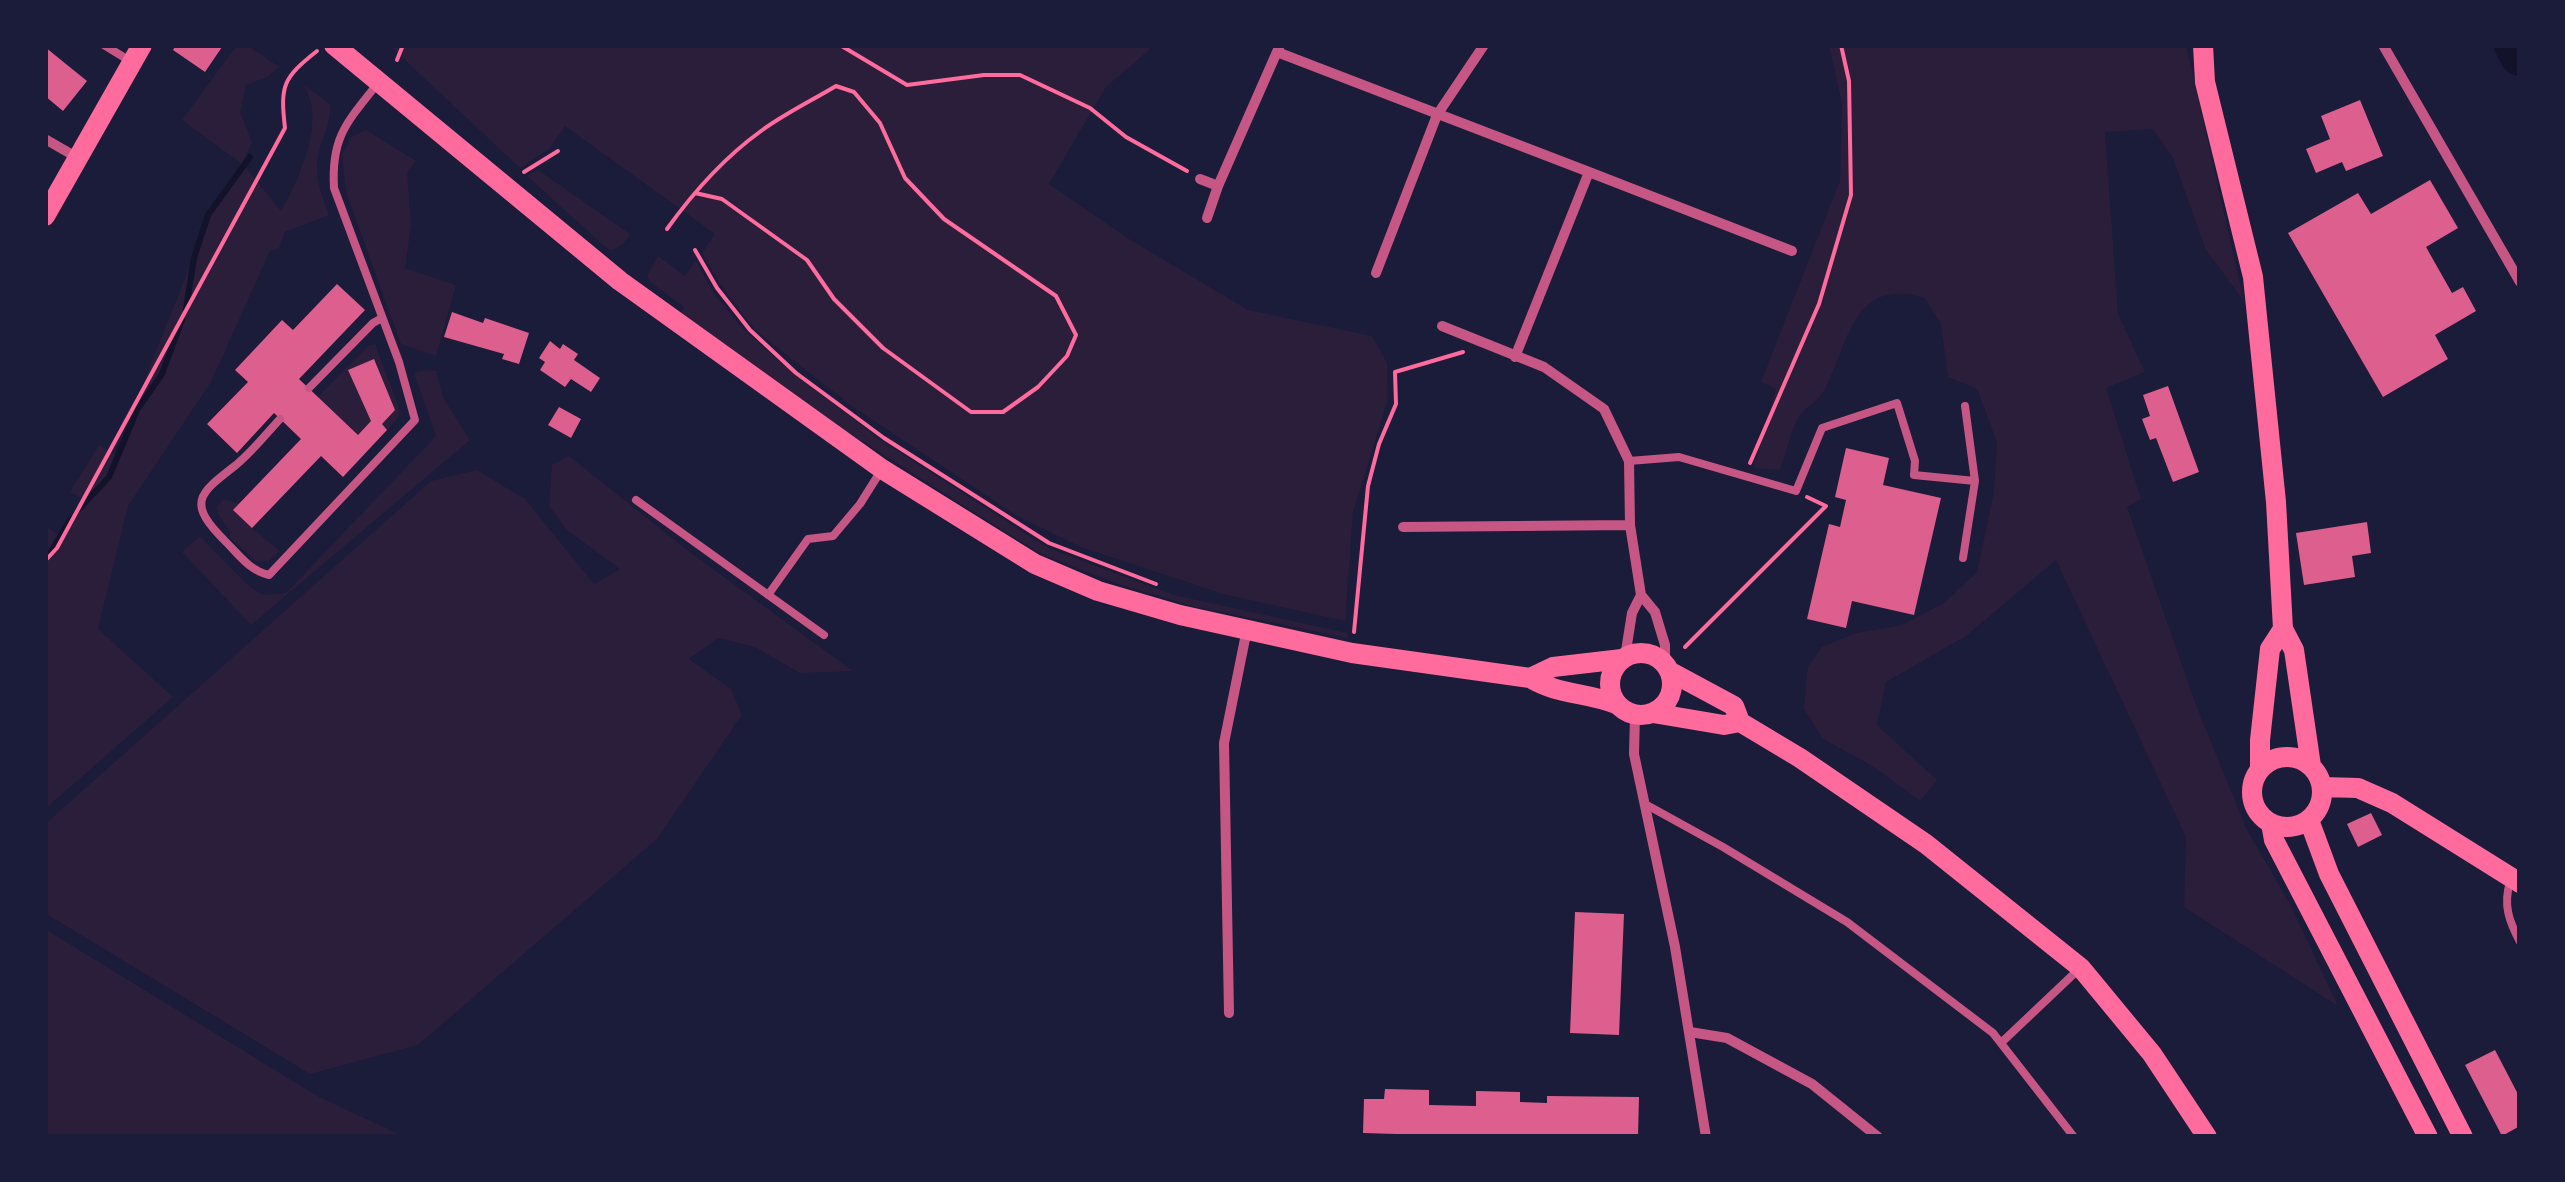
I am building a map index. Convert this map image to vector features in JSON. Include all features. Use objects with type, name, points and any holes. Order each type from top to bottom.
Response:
[{"type":"main road","points":[[334,45],[587,256],[882,469],[1035,564],[1098,590],[1180,614],[1352,653],[1530,678],[1550,690],[1592,695],[1635,710],[1724,725],[1740,722]]},
{"type":"main road","points":[[2203,45],[2205,82],[2253,278],[2276,502],[2283,630],[2294,650],[2310,766],[2322,787],[2322,799],[2309,820],[2299,826],[2270,823]]},
{"type":"main road","points":[[45,216],[138,54]]},
{"type":"main road","points":[[2260,770],[2270,650],[2283,630]]},
{"type":"main road","points":[[1530,678],[1554,667],[1650,654],[1734,706],[1740,722],[1926,844],[2081,968],[2152,1054],[2208,1137]]},
{"type":"main road","points":[[1624,658],[1611,675],[1610,685],[1635,710]]},
{"type":"main road","points":[[1635,710],[1670,695],[1667,667]]},
{"type":"main road","points":[[2310,766],[2300,760],[2273,760],[2260,770],[2254,782],[2255,806],[2270,823],[2274,840],[2428,1137]]},
{"type":"main road","points":[[2322,787],[2358,788],[2392,804],[2515,880]]},
{"type":"main road","points":[[2309,820],[2329,874],[2463,1137]]},
{"type":"street","points":[[1376,273],[1437,115],[1484,45]]},
{"type":"street","points":[[2383,45],[2520,282]]},
{"type":"street","points":[[1206,218],[1278,49],[1437,115],[1792,251]]},
{"type":"street","points":[[45,139],[78,158]]},
{"type":"street","points":[[1515,356],[1588,172]]},
{"type":"street","points":[[1200,179],[1218,186]]},
{"type":"street","points":[[1442,326],[1544,368],[1604,409],[1630,461],[1630,525],[1640,595],[1632,613],[1624,658]]},
{"type":"street","points":[[1403,527],[1630,525]]},
{"type":"street","points":[[1640,595],[1655,612],[1667,667]]},
{"type":"street","points":[[1229,1013],[1224,743],[1247,629]]},
{"type":"street","points":[[1635,710],[1634,754],[1690,1032],[1706,1137]]},
{"type":"street","points":[[1690,1032],[1727,1038],[1812,1084],[1878,1137]]},
{"type":"lane","points":[[104,45],[138,54]]},
{"type":"lane","points":[[280,419],[236,465],[220,474],[201,495],[199,508],[208,525],[254,571],[269,574],[415,420],[399,362],[334,188],[332,158],[340,134],[378,83]]},
{"type":"lane","points":[[309,388],[373,322],[382,318]]},
{"type":"lane","points":[[1630,461],[1678,458],[1796,491],[1822,428],[1897,402],[1915,461],[1914,474],[1976,482]]},
{"type":"lane","points":[[1962,558],[1976,482],[1966,406]]},
{"type":"lane","points":[[768,594],[808,539],[832,536],[860,504],[882,469]]},
{"type":"lane","points":[[636,500],[824,635]]},
{"type":"lane","points":[[1645,804],[1848,922],[2002,1042],[2074,1137]]},
{"type":"lane","points":[[2515,880],[2506,895],[2507,914],[2520,942]]},
{"type":"lane","points":[[2002,1042],[2081,968]]},
{"type":"path","points":[[45,562],[285,128],[281,94],[291,76],[324,45]]},
{"type":"path","points":[[397,60],[402,45]]},
{"type":"path","points":[[840,45],[907,86],[984,75],[1020,75],[1090,108],[1126,137],[1200,179]]},
{"type":"path","points":[[1744,476],[1819,304],[1852,195],[1849,81],[1841,45]]},
{"type":"path","points":[[667,229],[696,193],[760,132],[836,86],[854,92],[880,123],[905,178],[944,218],[1056,296],[1076,334],[1067,356],[1038,388],[1003,412],[971,412],[883,348],[834,299],[808,260],[722,200],[696,193]]},
{"type":"path","points":[[519,174],[558,151]]},
{"type":"path","points":[[695,250],[750,330],[796,373],[884,438],[1049,544],[1156,584]]},
{"type":"path","points":[[1348,628],[1354,632],[1368,486],[1379,444],[1396,404],[1395,372],[1471,350],[1479,342]]},
{"type":"path","points":[[1685,647],[1826,506],[1796,491]]},
{"type":"shaded area","points":[[237,45],[247,45],[279,67],[267,77],[246,85],[240,112],[252,142],[242,163],[281,211],[303,165],[312,131],[310,98],[303,84],[330,104],[317,168],[329,215],[285,232],[279,248],[270,251],[211,382],[128,506],[98,629],[173,697],[45,809],[45,526],[60,536],[83,499],[70,492],[99,445],[115,455],[203,233],[205,215],[242,164],[182,120]]},
{"type":"shaded area","points":[[389,45],[1155,45],[1106,87],[1049,184],[1129,239],[1248,310],[1372,336],[1387,363],[1388,399],[1353,512],[1345,621],[1223,594],[1081,547],[1019,517],[853,407],[755,330],[702,253],[715,234],[565,126],[550,148],[520,168]]},
{"type":"shaded area","points":[[1829,45],[2186,45],[2244,301],[2206,250],[2173,158],[2153,129],[2105,132],[2118,314],[2145,372],[2106,388],[2141,499],[2127,507],[2197,708],[2247,830],[2289,902],[2338,1006],[2184,907],[2186,837],[2056,560],[1966,636],[1886,682],[1877,725],[1937,780],[1920,801],[1874,767],[1823,739],[1804,709],[1808,666],[1822,647],[1856,633],[1902,625],[1944,603],[1977,572],[1994,492],[1997,442],[1977,389],[1948,377],[1941,324],[1925,298],[1882,296],[1857,318],[1825,389],[1798,418],[1780,470],[1754,468],[1776,389],[1761,382],[1840,181],[1842,104]]},
{"type":"shaded area","points":[[366,130],[416,161],[407,172],[411,225],[405,268],[456,285],[436,356],[401,344],[346,192],[342,155],[351,137]]},
{"type":"shaded area","points":[[538,170],[630,234],[626,240],[610,250],[601,243],[527,176]]},
{"type":"shaded area","points":[[658,256],[685,276],[696,260],[714,294],[746,332],[793,373],[882,441],[1048,548],[1174,595],[1347,633],[1348,638],[1192,606],[1118,584],[1039,553],[849,433],[681,314],[684,307],[647,276]]},
{"type":"shaded area","points":[[375,344],[400,411],[387,430],[382,424],[395,410],[374,360],[348,370],[371,421],[358,435],[318,397],[368,346]]},
{"type":"shaded area","points":[[436,371],[444,399],[470,440],[251,625],[182,552],[200,536],[251,588],[264,595],[286,593],[436,436],[414,373]]},
{"type":"shaded area","points":[[569,456],[691,553],[853,671],[800,673],[755,647],[718,638],[689,659],[731,689],[742,715],[657,839],[418,1045],[310,1074],[45,913],[45,824],[431,481],[477,470],[525,499],[594,584],[620,569],[567,530],[549,506],[552,465]]},
{"type":"shaded area","points":[[224,499],[240,504],[252,528],[280,551],[268,561],[256,561],[228,536],[231,533],[217,506]]},
{"type":"shaded area","points":[[45,929],[319,1097],[405,1137],[45,1137]]},
{"type":"building","points":[[176,45],[222,47],[205,72],[173,50]]},
{"type":"building","points":[[45,47],[87,81],[63,111],[45,96]]},
{"type":"building","points":[[2360,100],[2383,156],[2346,171],[2342,162],[2316,173],[2306,149],[2330,139],[2321,116]]},
{"type":"building","points":[[2430,180],[2458,228],[2426,247],[2452,293],[2463,287],[2476,311],[2435,335],[2448,359],[2383,397],[2288,233],[2358,193],[2371,214]]},
{"type":"building","points":[[337,284],[365,310],[299,379],[358,435],[371,421],[348,370],[374,359],[395,410],[382,424],[387,430],[343,477],[321,456],[252,528],[233,510],[301,439],[274,413],[237,453],[207,424],[248,382],[235,370],[282,320],[293,330]]},
{"type":"building","points":[[452,312],[529,333],[519,364],[502,359],[504,354],[444,337]]},
{"type":"building","points":[[550,341],[560,349],[563,344],[578,354],[574,360],[600,378],[591,392],[571,379],[565,387],[540,370],[545,362],[539,358]]},
{"type":"building","points":[[2168,386],[2199,472],[2173,482],[2156,438],[2150,440],[2142,419],[2150,416],[2143,395]]},
{"type":"building","points":[[559,407],[581,419],[571,438],[548,425]]},
{"type":"building","points":[[1846,448],[1889,458],[1883,485],[1941,498],[1914,615],[1852,601],[1846,628],[1807,619],[1829,524],[1840,527],[1846,500],[1835,497]]},
{"type":"building","points":[[2367,522],[2371,553],[2352,556],[2355,577],[2304,585],[2296,533]]},
{"type":"building","points":[[2371,813],[2382,835],[2358,847],[2347,824]]},
{"type":"building","points":[[1575,912],[1624,914],[1619,1035],[1570,1033]]},
{"type":"building","points":[[2495,1050],[2520,1098],[2520,1126],[2502,1136],[2465,1065]]},
{"type":"building","points":[[1385,1089],[1429,1090],[1429,1105],[1476,1106],[1476,1091],[1520,1092],[1520,1102],[1547,1103],[1547,1096],[1639,1097],[1638,1137],[1396,1137],[1363,1133],[1364,1099],[1384,1099]]},
{"type":"waterway","points":[[2514,45],[2520,56]]},
{"type":"waterway","points":[[186,309],[194,258],[208,215],[250,157]]},
{"type":"waterway","points":[[79,509],[109,477],[137,410],[162,374],[182,320]]},
{"type":"waterway","points":[[46,559],[71,519]]}]
